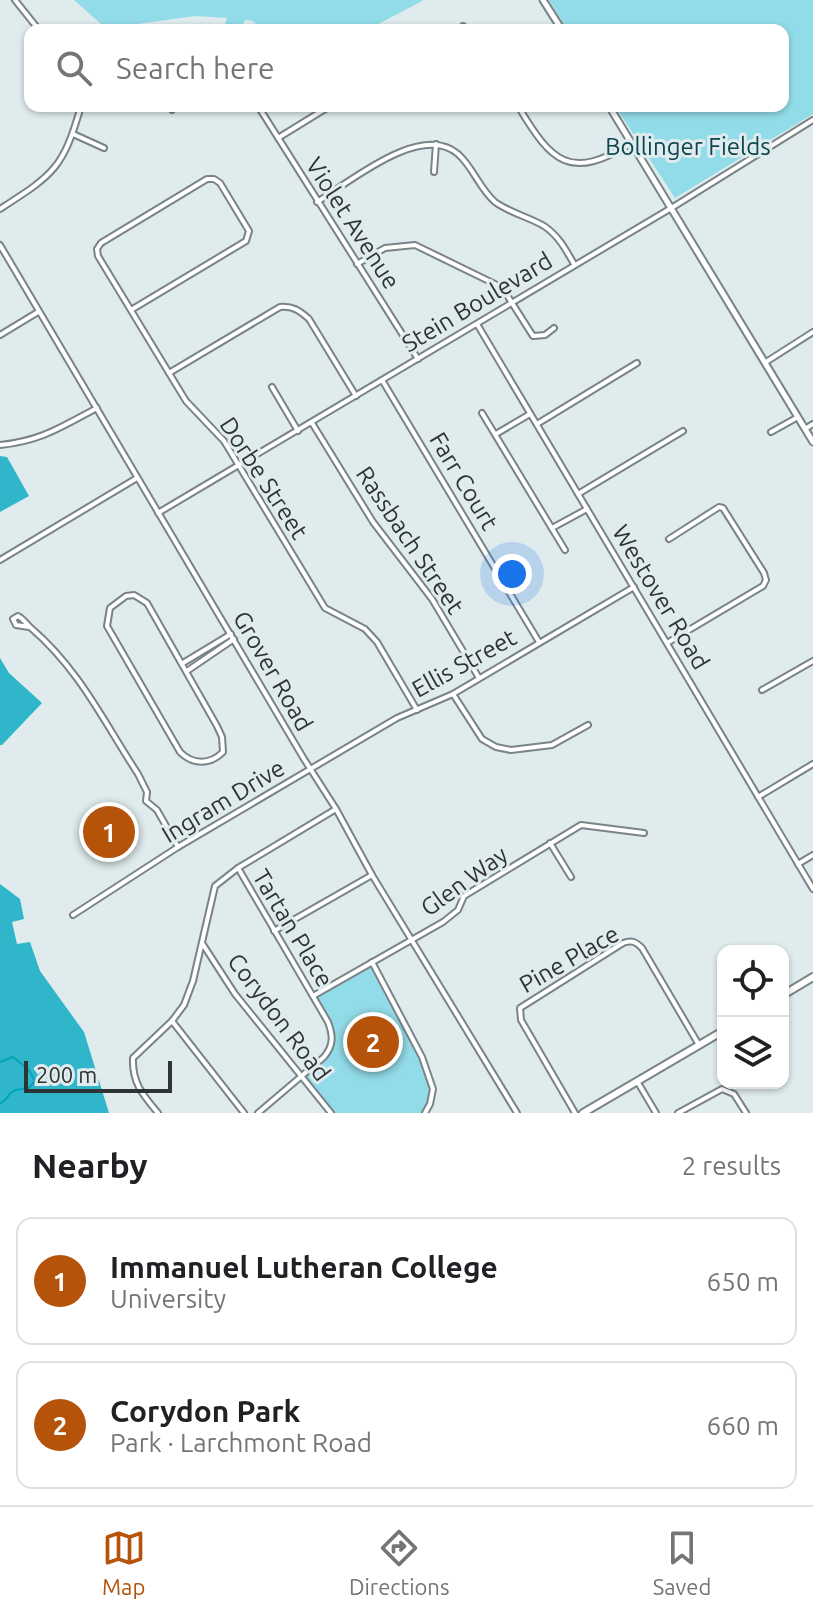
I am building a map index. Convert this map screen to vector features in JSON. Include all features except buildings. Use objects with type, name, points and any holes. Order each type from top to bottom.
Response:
[{"type":"main road","points":[[789,991],[813,977]]},
{"type":"main road","points":[[583,1113],[717,1034]]},
{"type":"street","points":[[15,0],[35,24]]},
{"type":"street","points":[[543,0],[558,24]]},
{"type":"street","points":[[0,209],[52,173],[61,161],[79,112]]},
{"type":"street","name":"Violet Avenue","points":[[262,112],[418,359]]},
{"type":"street","points":[[278,138],[320,112]]},
{"type":"street","points":[[522,112],[553,155],[567,162],[602,161],[632,143]]},
{"type":"street","points":[[613,112],[813,442]]},
{"type":"street","name":"Stein Boulevard","points":[[158,513],[812,123]]},
{"type":"street","points":[[73,134],[104,148]]},
{"type":"street","points":[[317,202],[407,147],[421,143],[436,144],[460,156],[493,200],[556,236],[574,264]]},
{"type":"street","points":[[434,172],[436,144]]},
{"type":"street","name":"Dorbe Street","points":[[131,310],[246,241],[249,231],[220,183],[207,179],[101,243],[97,249],[98,256],[186,401],[224,441],[325,608],[365,629],[377,642],[417,710]]},
{"type":"street","name":"Grover Road","points":[[0,245],[336,809],[372,875],[517,1113]]},
{"type":"street","points":[[357,264],[385,248],[415,245],[495,284],[505,292],[533,336],[545,335],[554,328]]},
{"type":"street","points":[[169,373],[280,307],[287,306],[309,319],[356,396]]},
{"type":"street","points":[[0,335],[38,312]]},
{"type":"street","name":"Westover Road","points":[[477,324],[813,889]]},
{"type":"street","points":[[766,362],[813,332]]},
{"type":"street","points":[[537,424],[637,363]]},
{"type":"street","name":"Farr Court","points":[[382,380],[539,642]]},
{"type":"street","points":[[272,387],[298,431]]},
{"type":"street","points":[[0,445],[44,437],[97,408]]},
{"type":"street","points":[[482,413],[565,550]]},
{"type":"street","points":[[496,434],[530,414]]},
{"type":"street","points":[[771,432],[798,417]]},
{"type":"street","name":"Rassbach Street","points":[[312,422],[373,522],[432,599],[479,678]]},
{"type":"street","points":[[805,429],[813,424]]},
{"type":"street","points":[[578,494],[683,431]]},
{"type":"street","points":[[0,560],[137,478]]},
{"type":"street","points":[[667,643],[763,586],[766,580],[723,508],[719,507],[669,539]]},
{"type":"street","points":[[552,528],[587,509]]},
{"type":"street","name":"Ellis Street","points":[[311,770],[397,718],[453,694],[634,587]]},
{"type":"street","points":[[126,596],[141,597],[183,663],[222,737],[223,752],[215,759],[197,762],[180,752],[107,626],[110,608],[126,596]]},
{"type":"street","points":[[29,627],[67,663],[138,774],[147,792],[146,801],[157,810],[178,847]]},
{"type":"street","points":[[183,663],[232,637]]},
{"type":"street","points":[[187,671],[232,637]]},
{"type":"street","points":[[762,690],[813,661]]},
{"type":"street","points":[[453,694],[482,739],[496,747],[511,750],[552,745],[588,725]]},
{"type":"street","points":[[758,797],[813,764]]},
{"type":"street","name":"Ingram Drive","points":[[73,915],[178,847],[311,770]]},
{"type":"street","points":[[158,1113],[140,1092],[132,1076],[133,1058],[172,1021],[184,1005],[193,981],[215,886],[238,868],[336,809]]},
{"type":"street","name":"Glen Way","points":[[313,996],[443,922],[458,910],[464,896],[581,825],[644,833]]},
{"type":"street","points":[[550,843],[571,877]]},
{"type":"street","points":[[798,864],[813,855]]},
{"type":"street","name":"Tartan Place","points":[[238,868],[333,1035],[330,1050],[258,1113]]},
{"type":"street","points":[[273,931],[372,875]]},
{"type":"street","name":"Corydon Road","points":[[201,942],[235,994],[331,1113]]},
{"type":"street","name":"Pine Place","points":[[575,1113],[521,1020],[520,1008],[623,943],[636,942],[642,948],[699,1045]]},
{"type":"street","points":[[372,962],[422,1057],[433,1089],[425,1113]]},
{"type":"street","points":[[172,1021],[244,1113]]},
{"type":"street","points":[[637,1081],[656,1113]]},
{"type":"street","points":[[678,1113],[722,1089],[734,1094],[746,1113]]},
{"type":"green space","points":[[74,0],[424,0],[378,24],[256,24],[245,20],[243,24],[225,24],[227,18],[195,16],[137,24],[101,24]]},
{"type":"green space","name":"Bollinger Fields","points":[[549,0],[813,0],[813,114],[675,198],[619,112],[789,112],[789,24],[563,24]]},
{"type":"green space","points":[[372,962],[422,1057],[433,1089],[425,1113],[331,1113],[302,1077],[323,1056],[331,1040],[327,1021],[313,996]]},
{"type":"shaded area","points":[[0,456],[7,457],[29,496],[0,512]]},
{"type":"shaded area","points":[[0,658],[9,673],[42,703],[2,745],[0,745]]},
{"type":"shaded area","points":[[0,884],[20,899],[24,919],[12,922],[17,944],[30,942],[40,971],[84,1032],[109,1113],[0,1113]]},
{"type":"waterway","points":[[0,1062],[13,1057],[28,1069],[35,1081],[29,1088],[12,1091],[0,1104]]},
{"type":"place","name":"Immanuel Lutheran College","points":[[109,832]]},
{"type":"place","name":"Corydon Park","points":[[373,1042]]}]
